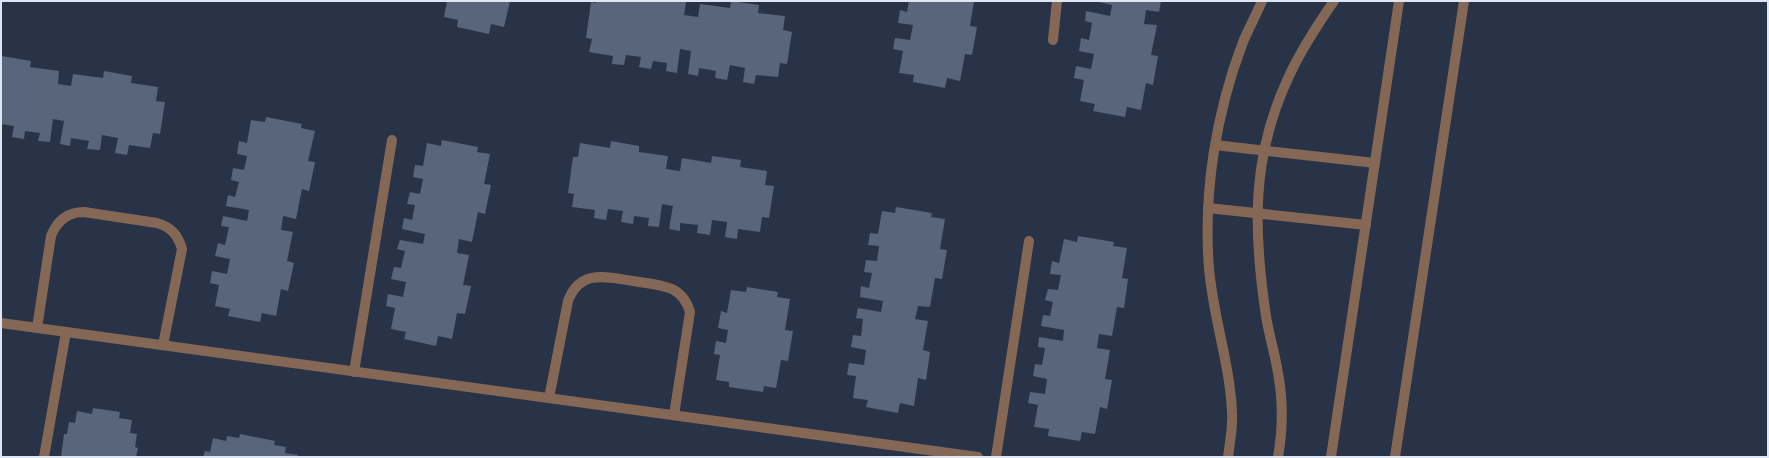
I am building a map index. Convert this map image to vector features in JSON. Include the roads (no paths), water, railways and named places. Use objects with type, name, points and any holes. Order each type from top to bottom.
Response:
[{"type":"street","points":[[1053,40],[1057,1]]},
{"type":"street","points":[[1228,457],[1232,430],[1232,398],[1216,317],[1209,269],[1208,208],[1215,144],[1232,75],[1244,41],[1262,1]]},
{"type":"street","points":[[1278,457],[1282,428],[1282,400],[1260,274],[1256,214],[1264,150],[1277,104],[1291,72],[1334,1]]},
{"type":"street","points":[[1331,457],[1399,1]]},
{"type":"street","points":[[1395,457],[1464,1]]},
{"type":"street","points":[[354,372],[392,140]]},
{"type":"street","points":[[1215,144],[1375,163]]},
{"type":"street","points":[[1208,208],[1366,225]]},
{"type":"street","points":[[37,328],[51,236],[54,228],[66,215],[75,212],[84,212],[157,223],[164,225],[176,235],[182,249],[163,345]]},
{"type":"street","points":[[996,457],[1029,241]]},
{"type":"street","points":[[549,398],[571,293],[584,280],[601,276],[665,286],[679,292],[688,304],[690,312],[674,415]]},
{"type":"street","points":[[1,323],[978,457]]},
{"type":"street","points":[[44,457],[66,332]]}]
